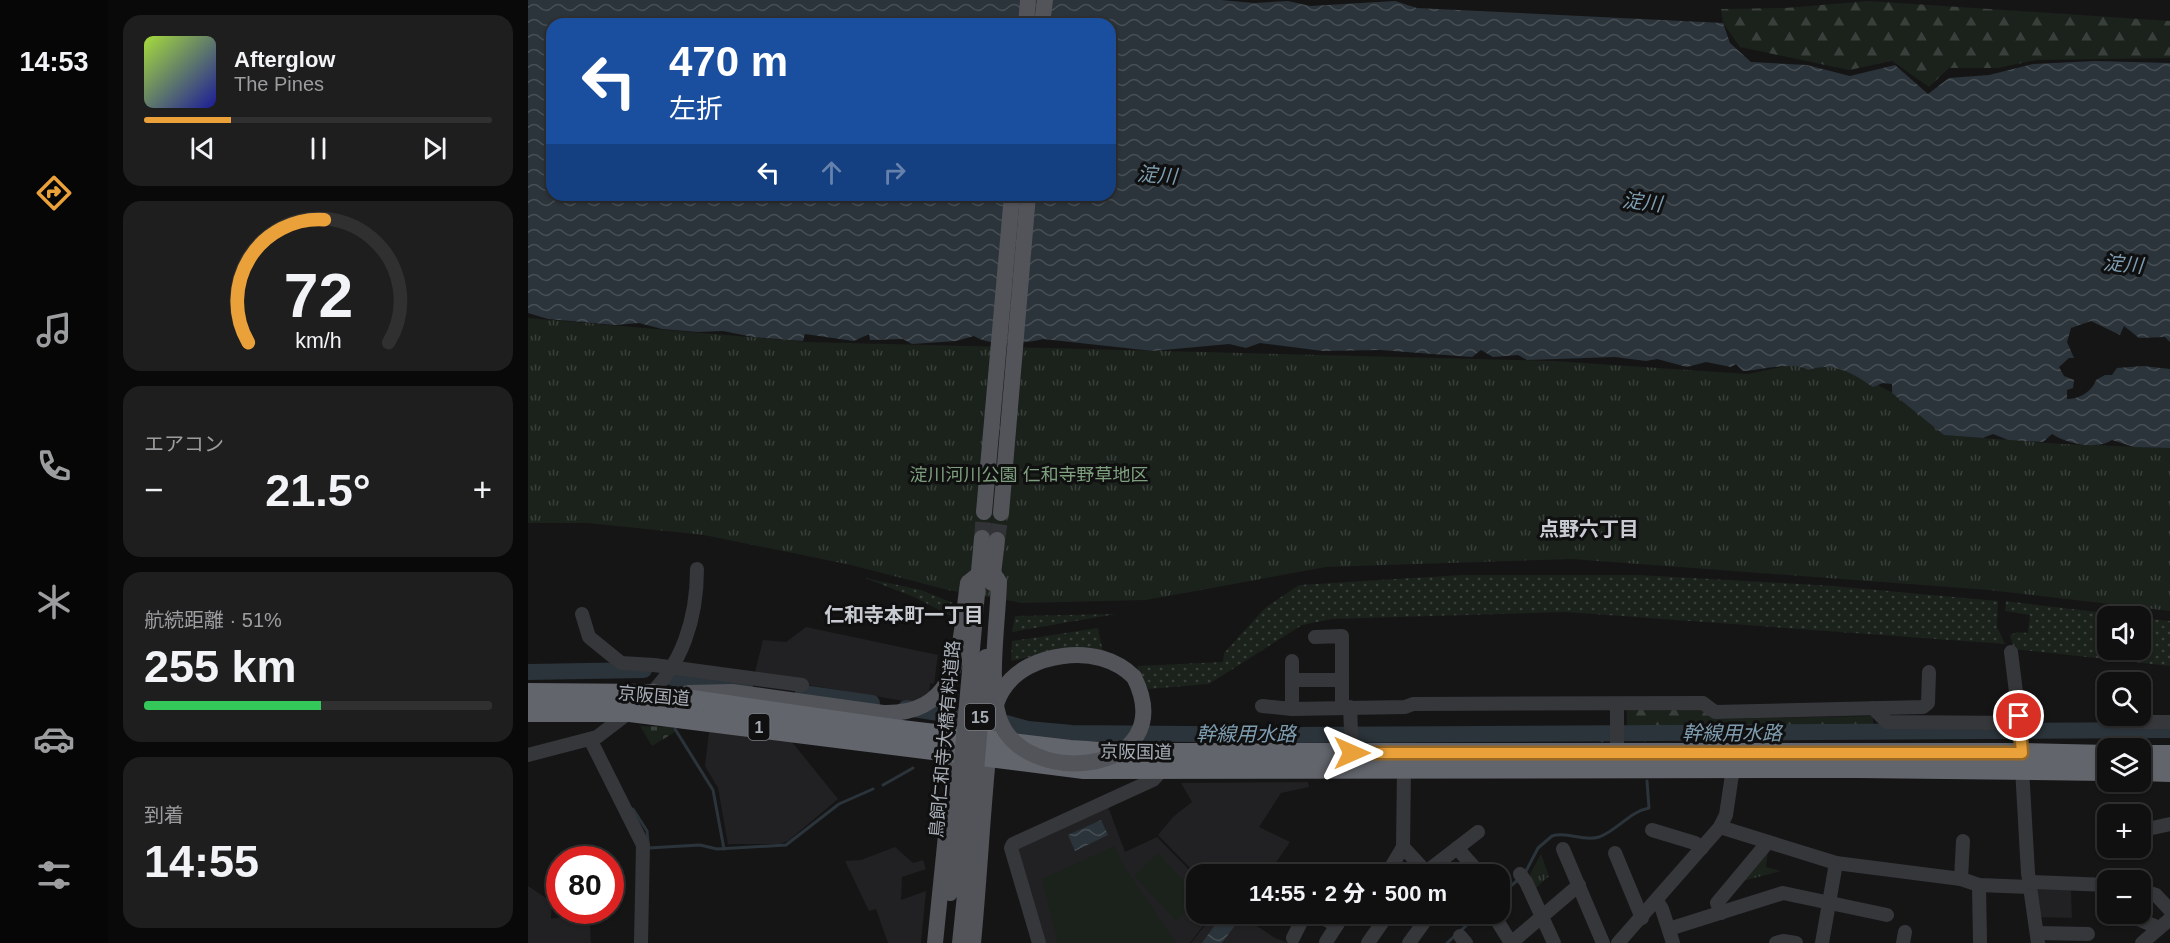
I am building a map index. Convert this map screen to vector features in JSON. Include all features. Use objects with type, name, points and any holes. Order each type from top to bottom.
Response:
[{"type":"highway","name":"京阪国道","points":[[528,693],[651,694],[956,745]]},
{"type":"highway","name":"京阪国道","points":[[528,712],[630,712],[956,745],[989,749],[1084,769],[1733,768],[2021,742],[2097,767]]},
{"type":"highway","name":"京阪国道","points":[[989,749],[1120,753],[1351,747],[2021,742],[2097,753]]},
{"type":"highway","points":[[2151,755],[2170,755]]},
{"type":"highway","points":[[2151,771],[2170,772]]},
{"type":"main road","points":[[1026,18],[1028,0]]},
{"type":"main road","points":[[1043,18],[1045,0]]},
{"type":"main road","points":[[1012,201],[992,512],[1027,201]]},
{"type":"main road","name":"鳥飼仁和寺大橋有料道路","points":[[960,943],[958,894],[990,539]]},
{"type":"main road","points":[[651,694],[775,690],[883,713],[902,714],[923,706],[944,688],[958,658],[968,583],[986,574]]},
{"type":"main road","name":"15","points":[[973,943],[989,749],[1001,691],[1013,677],[1035,662],[1065,655],[1106,658],[1125,668],[1134,677],[1143,696],[1145,717],[1140,733],[1124,750],[1098,761],[1057,762],[1022,750],[1009,736],[1000,720],[994,699],[999,582],[986,574]]},
{"type":"main road","name":"15","points":[[935,943],[956,745]]},
{"type":"main road","name":"鳥飼仁和寺大橋有料道路","points":[[946,943],[958,894]]},
{"type":"street","points":[[528,755],[605,733],[651,694],[684,645],[697,600],[697,569]]},
{"type":"street","points":[[582,614],[589,637],[621,663],[671,667],[775,690],[802,685]]},
{"type":"street","points":[[1315,637],[1342,636],[1342,680],[1351,726],[1351,747]]},
{"type":"street","points":[[2010,651],[2021,742],[2030,884],[2037,938],[2088,934]]},
{"type":"street","points":[[1292,661],[1292,709]]},
{"type":"street","points":[[1262,706],[1292,709],[1405,707],[1413,704],[1703,703],[1716,712],[1923,707],[1928,703],[1929,672]]},
{"type":"street","points":[[1292,680],[1342,680]]},
{"type":"street","points":[[1617,705],[1617,746]]},
{"type":"street","points":[[1873,708],[1887,722],[2021,742]]},
{"type":"street","points":[[2151,722],[2170,722]]},
{"type":"street","points":[[590,739],[643,845],[641,943]]},
{"type":"street","points":[[1618,943],[1720,827],[1726,815],[1733,768]]},
{"type":"street","points":[[1039,943],[1011,848],[1013,844],[1153,780],[1163,769]]},
{"type":"street","points":[[1393,864],[1403,847],[1404,770]]},
{"type":"street","points":[[2151,828],[2170,824]]},
{"type":"street","points":[[1720,827],[1836,863],[1961,879],[1980,885],[2097,885]]},
{"type":"street","points":[[1652,830],[1695,843],[1702,848]]},
{"type":"street","points":[[1438,864],[1478,832]]},
{"type":"street","points":[[1961,879],[1963,841]]},
{"type":"street","points":[[1721,913],[1717,903],[1768,842]]},
{"type":"street","points":[[1403,847],[1419,864]]},
{"type":"street","points":[[1457,848],[1471,864]]},
{"type":"street","points":[[1563,849],[1603,943]]},
{"type":"street","points":[[1615,853],[1642,918]]},
{"type":"street","points":[[1822,943],[1836,863]]},
{"type":"street","points":[[1520,874],[1543,916],[1554,943]]},
{"type":"street","points":[[1499,924],[1511,943],[1579,885]]},
{"type":"street","points":[[1980,885],[1980,943]]},
{"type":"street","points":[[2151,893],[2156,895],[2170,910]]},
{"type":"street","points":[[1669,929],[1783,894],[1887,915]]},
{"type":"street","points":[[1657,901],[1674,943]]},
{"type":"street","points":[[1293,939],[1300,924]]},
{"type":"street","points":[[1326,942],[1338,924]]},
{"type":"street","points":[[1368,943],[1381,924]]},
{"type":"street","points":[[1409,943],[1423,924]]},
{"type":"street","points":[[2142,943],[2165,924]]},
{"type":"street","points":[[1776,943],[1795,943]]},
{"type":"shaded area","points":[[806,627],[938,655],[934,684],[930,683],[929,699],[922,704],[754,676],[763,640],[786,642]]},
{"type":"shaded area","points":[[709,732],[792,742],[838,799],[788,841],[779,844],[728,844],[718,788],[705,766]]},
{"type":"shaded area","points":[[1308,782],[1309,787],[1281,793],[1259,827],[1290,842],[1275,864],[1186,864],[1158,835],[1174,816],[1192,802],[1181,783]]},
{"type":"shaded area","points":[[1107,804],[1125,852],[1157,837],[1186,867],[1186,924],[1204,924],[1190,943],[1044,943],[1018,850],[1021,844]]},
{"type":"shaded area","points":[[895,847],[913,863],[923,860],[926,869],[902,877],[901,900],[926,891],[921,943],[888,943],[876,909],[869,911],[845,861],[861,860]]},
{"type":"shaded area","points":[[528,886],[546,898],[546,924],[590,924],[591,943],[528,943]]},
{"type":"shaded area","points":[[2034,889],[2071,890],[2072,918],[2037,917]]},
{"type":"shaded area","points":[[1206,924],[1254,924],[1275,938],[1289,943],[1191,943]]},
{"type":"green space","points":[[1869,1],[2170,21],[2170,58],[2036,60],[1998,68],[1949,68],[1929,87],[1892,61],[1849,70],[1740,47],[1723,23],[1721,9],[1785,8]]},
{"type":"green space","name":"淀川河川公園 仁和寺野草地区","points":[[528,318],[807,342],[1554,361],[1748,374],[1791,365],[1843,366],[1900,397],[1944,435],[2062,444],[2170,448],[2170,611],[2151,609],[2151,606],[2127,606],[1989,590],[1571,559],[1326,567],[1146,600],[1022,603],[948,590],[851,565],[704,535],[588,523],[528,523]]},
{"type":"green space","points":[[1461,575],[1640,575],[1833,586],[1998,601],[1997,627],[2005,644],[1566,612],[1332,619],[1302,625],[1209,684],[1148,689],[1137,666],[1223,662],[1224,653],[1265,608],[1299,585]]},
{"type":"green space","points":[[865,578],[921,590],[953,603],[951,616],[914,597]]},
{"type":"green space","points":[[2006,601],[2097,612],[2097,658],[2014,649],[2010,635],[2017,632],[2028,633],[2030,615],[2005,611]]},
{"type":"green space","points":[[1116,614],[1012,632],[1015,616]]},
{"type":"green space","points":[[2151,619],[2170,621],[2170,666],[2115,660],[2151,660]]},
{"type":"green space","points":[[1098,628],[1103,652],[1068,649],[1011,661],[1012,641]]},
{"type":"green space","points":[[1627,708],[1705,708],[1719,719],[1873,716],[1873,725],[1627,725]]},
{"type":"green space","points":[[640,726],[672,727],[675,732],[652,746]]},
{"type":"green space","points":[[1115,846],[1124,866],[1176,943],[1058,943],[1042,879]]},
{"type":"green space","points":[[1768,851],[1766,867],[1781,871],[1739,882]]},
{"type":"green space","points":[[1158,853],[1186,883],[1186,911],[1176,921],[1134,876]]},
{"type":"green space","points":[[1541,854],[1549,876],[1535,889],[1530,874]]},
{"type":"water","name":"淀川","points":[[528,0],[1221,0],[1254,3],[1288,1],[1310,6],[1395,1],[1417,8],[1723,23],[1730,43],[1751,62],[1807,65],[1850,76],[1895,65],[1928,94],[1949,78],[1989,75],[2033,64],[2095,61],[2170,63],[2170,342],[2165,337],[2139,338],[2124,326],[2120,335],[2091,321],[2071,328],[2067,342],[2074,358],[2069,358],[2059,367],[2064,376],[2074,380],[2073,388],[2067,390],[2067,399],[2084,394],[2096,380],[2105,375],[2112,375],[2117,368],[2143,366],[2170,369],[2170,448],[2134,447],[2112,440],[2090,445],[2066,441],[2052,434],[2043,442],[2008,440],[1993,434],[1983,438],[1944,435],[1892,393],[1892,384],[1883,383],[1873,387],[1850,373],[1826,367],[1808,370],[1802,367],[1786,366],[1743,371],[1736,364],[1731,367],[1706,362],[1687,367],[1657,359],[1646,361],[1615,357],[1527,360],[1518,355],[1493,357],[1481,350],[1472,357],[1380,350],[1323,351],[1260,343],[1246,348],[1229,344],[1153,351],[1043,339],[998,343],[974,336],[956,341],[912,344],[903,339],[870,340],[869,334],[854,341],[805,334],[803,341],[753,337],[723,331],[698,332],[662,329],[639,323],[615,325],[548,319],[528,313]]},
{"type":"water","points":[[1101,820],[1108,835],[1075,851],[1068,835]]},
{"type":"water","points":[[1216,924],[1236,924],[1222,943],[1202,943]]},
{"type":"waterway","name":"幹線用水路","points":[[528,672],[644,670]]},
{"type":"waterway","name":"幹線用水路","points":[[673,678],[745,686]]},
{"type":"waterway","name":"幹線用水路","points":[[803,693],[872,703]]},
{"type":"waterway","name":"幹線用水路","points":[[906,708],[979,719]]},
{"type":"waterway","name":"幹線用水路","points":[[1006,723],[1028,729],[1072,733],[1289,735],[2170,730]]},
{"type":"waterway","points":[[675,729],[713,790],[724,849]]},
{"type":"waterway","name":"幹線用水路","points":[[1645,732],[1645,740]]},
{"type":"waterway","name":"幹線用水路","points":[[1602,741],[1606,733]]},
{"type":"waterway","points":[[883,785],[913,768]]},
{"type":"waterway","points":[[1525,873],[1538,848],[1552,836],[1599,837],[1635,813],[1649,808],[1647,781]]},
{"type":"waterway","points":[[648,848],[700,845],[717,849],[786,845],[839,804],[873,789]]},
{"type":"waterway","points":[[633,809],[647,831],[648,842]]},
{"type":"waterway","points":[[1510,887],[1519,879]]},
{"type":"waterway","points":[[1447,943],[1468,924]]},
{"type":"tunnel","points":[[982,538],[984,512]]},
{"type":"tunnel","points":[[997,540],[1001,513]]},
{"type":"district","name":"点野六丁目","points":[[1589,529]]},
{"type":"district","name":"仁和寺本町一丁目","points":[[904,615]]},
{"type":"route","points":[[1352,753],[2022,753],[2019,716]]}]
